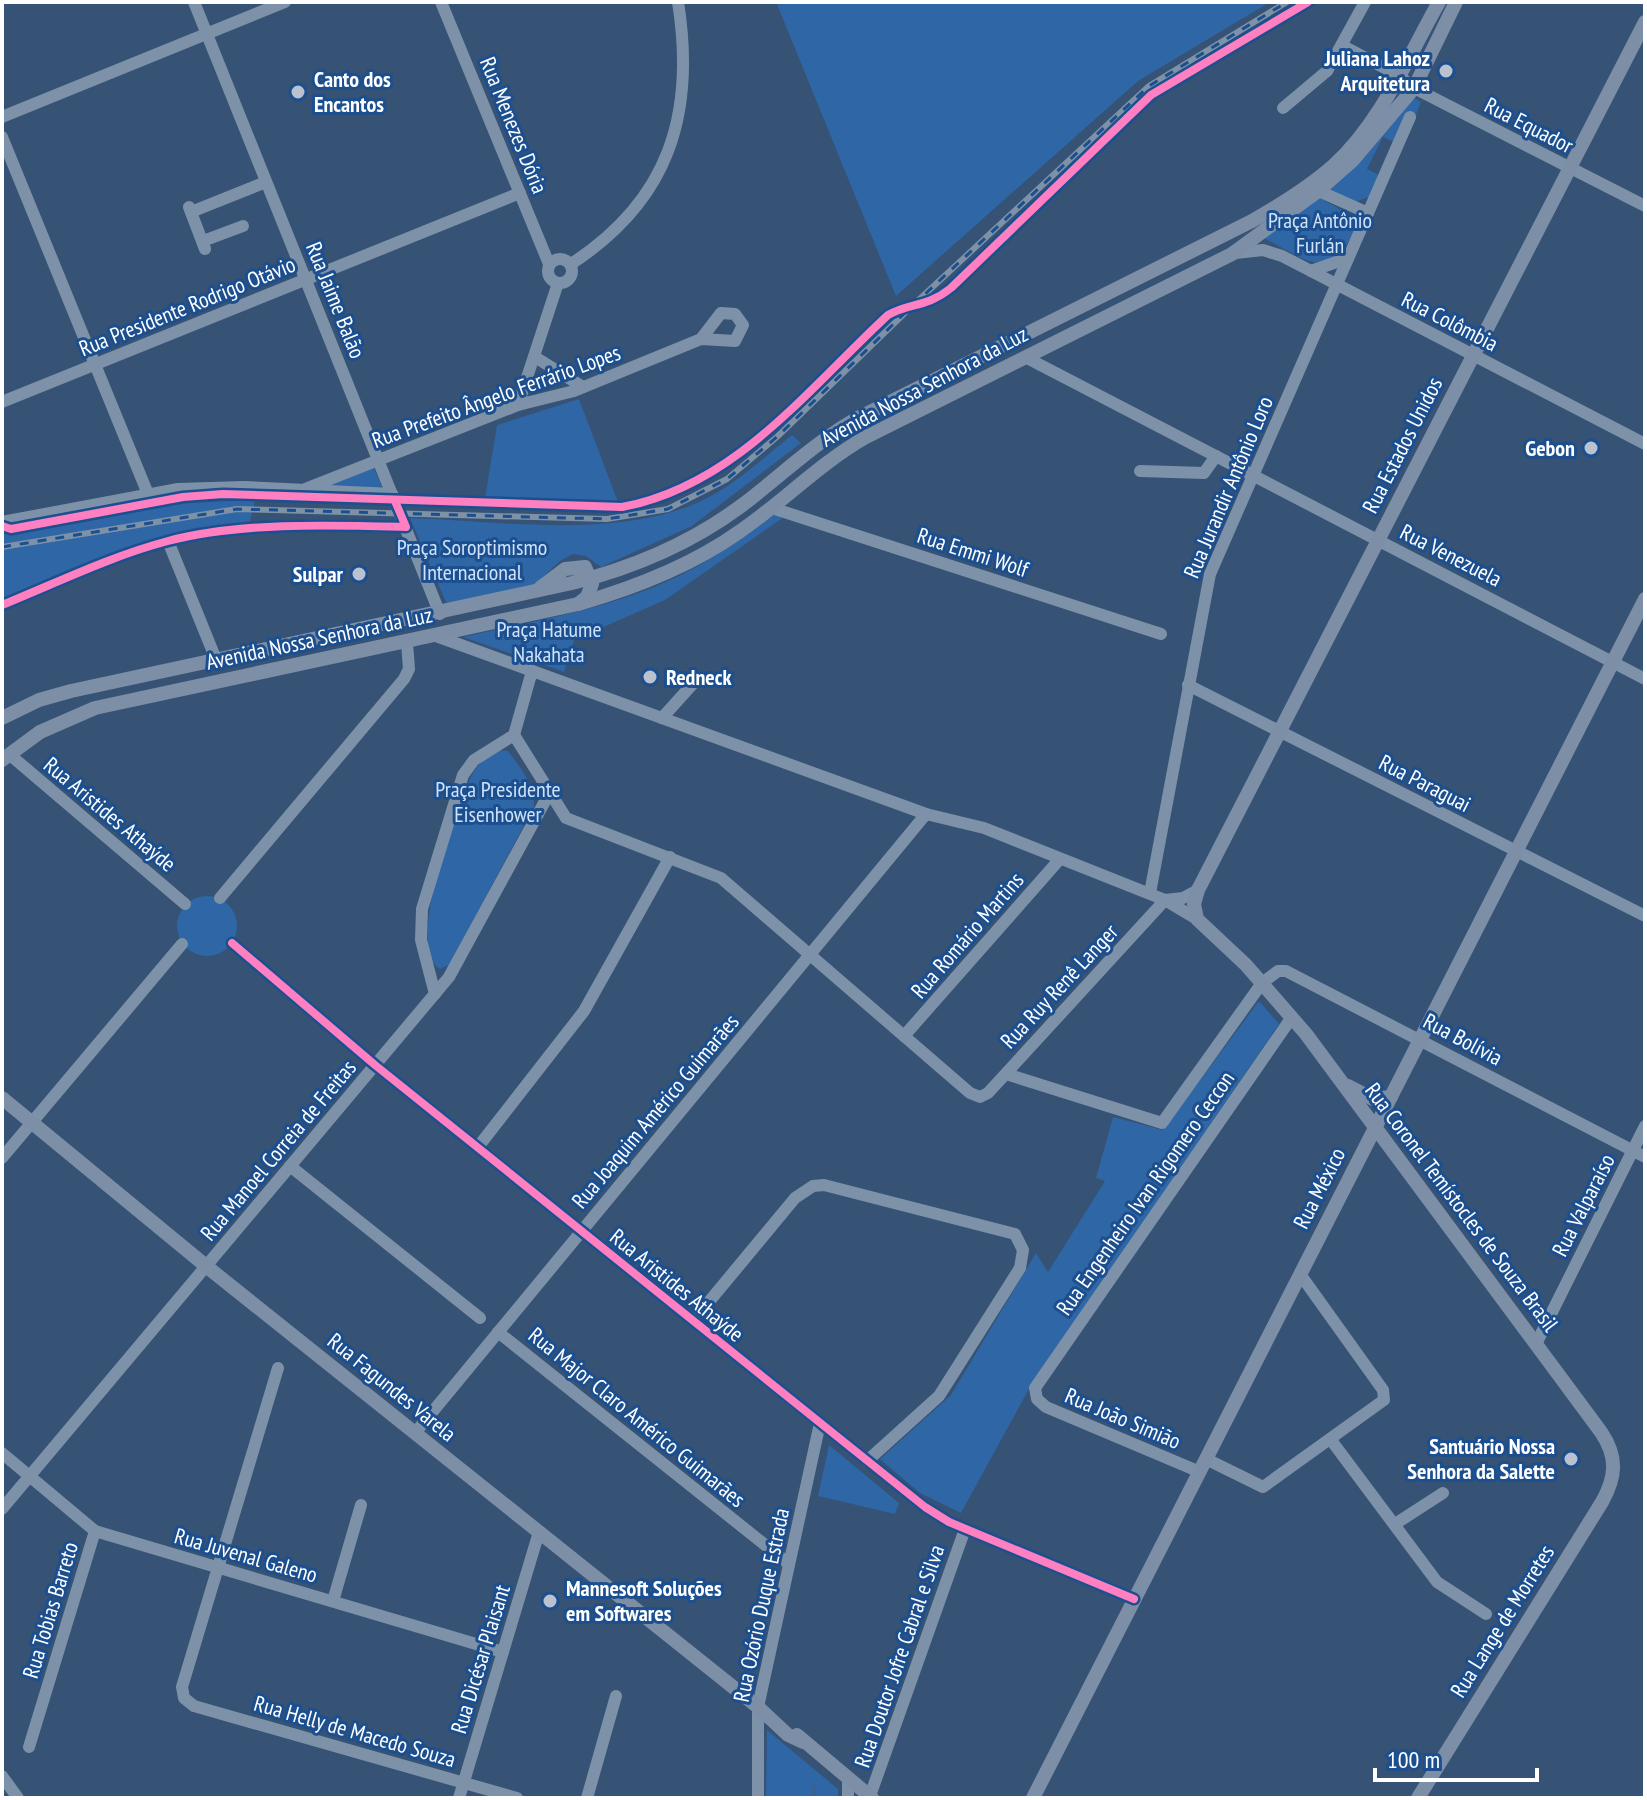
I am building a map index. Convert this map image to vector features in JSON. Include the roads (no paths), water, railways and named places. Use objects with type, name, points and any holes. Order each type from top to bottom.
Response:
[{"type":"main road","name":"Avenida Nossa Senhora da Luz","points":[[2,718],[53,696],[535,592],[592,578],[655,555],[718,522],[811,449],[860,417],[1313,188],[1353,145],[1398,75],[1439,2]]},
{"type":"main road","name":"Avenida Nossa Senhora da Luz","points":[[5,757],[40,732],[95,708],[578,604],[636,586],[700,556],[772,508],[851,445],[1232,254],[1313,188],[1353,160],[1414,88],[1456,2]]},
{"type":"main road","name":"Rua Estados Unidos","points":[[1197,919],[1194,904],[1198,890],[1645,22]]},
{"type":"main road","points":[[578,604],[590,591],[592,578]]},
{"type":"main road","name":"Rua México","points":[[1033,1798],[1645,599]]},
{"type":"main road","points":[[342,657],[334,648],[345,635]]},
{"type":"main road","name":"Rua Coronel Temístocles de Souza Brasil","points":[[1197,919],[1292,1017],[1601,1432],[1615,1464]]},
{"type":"main road","points":[[1341,1082],[1367,1098],[1391,1097]]},
{"type":"main road","name":"Rua Fagundes Varela","points":[[2,1098],[206,1266],[758,1707],[788,1735],[803,1742],[871,1797]]},
{"type":"main road","name":"Rua Lange de Morretes","points":[[1418,1798],[1602,1502],[1615,1464]]},
{"type":"street","name":"Rua Jaime Balão","points":[[194,2],[440,614]]},
{"type":"street","points":[[2,117],[285,2]]},
{"type":"street","name":"Rua Menezes Dória","points":[[441,2],[549,264]]},
{"type":"street","points":[[571,264],[614,234],[632,215],[666,161],[674,135],[681,85],[678,2]]},
{"type":"street","points":[[1283,108],[1314,84],[1343,46],[1365,2]]},
{"type":"street","name":"Rua Equador","points":[[1343,46],[1398,75],[1414,88],[1645,206]]},
{"type":"street","name":"Rua Jurandir Antônio Loro","points":[[1150,893],[1210,574],[1410,117]]},
{"type":"street","points":[[2,137],[148,494]]},
{"type":"street","points":[[243,226],[204,245],[189,208],[266,182]]},
{"type":"street","points":[[1313,188],[1368,213]]},
{"type":"street","name":"Rua Presidente Rodrigo Otávio","points":[[2,402],[520,193]]},
{"type":"street","name":"Rua Colômbia","points":[[1232,254],[1263,250],[1311,271],[1645,444]]},
{"type":"street","points":[[1311,271],[1348,258]]},
{"type":"street","points":[[558,283],[549,276],[549,264],[560,259],[571,264]]},
{"type":"street","points":[[518,405],[558,283],[571,276],[571,264]]},
{"type":"street","name":"Rua Prefeito Ângelo Ferrário Lopes","points":[[305,489],[518,405],[583,387],[701,339]]},
{"type":"street","points":[[535,357],[583,387]]},
{"type":"street","name":"Rua Venezuela","points":[[1025,357],[1645,679]]},
{"type":"street","points":[[568,377],[602,379]]},
{"type":"street","points":[[1140,471],[1204,473],[1216,456]]},
{"type":"street","points":[[2,522],[148,494],[211,487],[392,494]]},
{"type":"street","name":"Rua Emmi Wolf","points":[[772,508],[1161,634]]},
{"type":"street","points":[[2,605],[168,541],[219,532],[406,527]]},
{"type":"street","points":[[168,541],[217,662]]},
{"type":"street","points":[[436,636],[926,814],[974,824],[1059,860],[1150,893],[1197,919]]},
{"type":"street","points":[[220,898],[404,679],[409,669],[407,643]]},
{"type":"street","points":[[435,994],[421,940],[425,895],[468,765],[514,735],[532,671]]},
{"type":"street","points":[[662,718],[699,677]]},
{"type":"street","name":"Rua Paraguai","points":[[1188,685],[1645,916]]},
{"type":"street","points":[[514,735],[566,818],[721,878],[904,1036]]},
{"type":"street","name":"Rua Aristides Athaýde","points":[[5,757],[185,904]]},
{"type":"street","name":"Rua Manoel Correia de Freitas","points":[[2,1509],[435,994],[457,964],[550,792]]},
{"type":"street","name":"Rua Joaquim Américo Guimarães","points":[[415,1433],[926,814]]},
{"type":"street","points":[[478,1147],[584,1011],[670,857]]},
{"type":"street","name":"Rua Romário Martins","points":[[904,1036],[1059,860]]},
{"type":"street","points":[[1165,900],[1183,898],[1198,890]]},
{"type":"street","name":"Rua Ruy Renê Langer","points":[[904,1036],[980,1097],[1006,1074],[1165,900]]},
{"type":"street","name":"Rua Aristides Athaýde","points":[[232,943],[375,1065],[925,1507],[965,1529],[1134,1599]]},
{"type":"street","points":[[2,1158],[182,944]]},
{"type":"street","name":"Rua Bolívia","points":[[1262,983],[1278,971],[1295,974],[1639,1153]]},
{"type":"street","points":[[1006,1074],[1162,1123],[1262,983]]},
{"type":"street","name":"Rua Engenheiro Ivan Rigomero Ceccon","points":[[1035,1394],[1037,1384],[1292,1017]]},
{"type":"street","name":"Rua Valparaíso","points":[[1536,1344],[1639,1153],[1645,1126]]},
{"type":"street","points":[[290,1166],[480,1318]]},
{"type":"street","points":[[693,1321],[795,1198],[813,1186],[824,1185],[1015,1234],[1023,1250],[1020,1268],[947,1385],[930,1405],[867,1461]]},
{"type":"street","points":[[1300,1274],[1385,1395],[1381,1404],[1331,1440],[1437,1582],[1486,1614]]},
{"type":"street","name":"Rua Major Claro Américo Guimarães","points":[[498,1332],[789,1564]]},
{"type":"street","points":[[218,1568],[278,1368]]},
{"type":"street","name":"Rua João Simião","points":[[1035,1394],[1046,1407],[1263,1487],[1331,1440]]},
{"type":"street","name":"Rua Ozório Duque Estrada","points":[[758,1798],[758,1707],[820,1423]]},
{"type":"street","name":"Rua Juvenal Galeno","points":[[2,1453],[95,1531],[503,1652]]},
{"type":"street","points":[[1395,1524],[1443,1493]]},
{"type":"street","points":[[333,1601],[361,1505]]},
{"type":"street","name":"Rua Doutor Jofre Cabral e Silva","points":[[871,1797],[965,1529]]},
{"type":"street","name":"Rua Tobias Barreto","points":[[29,1747],[95,1531]]},
{"type":"street","name":"Rua Dicésar Plaisant","points":[[459,1798],[539,1532]]},
{"type":"street","name":"Rua Helly de Macedo Souza","points":[[218,1568],[182,1687],[184,1698],[194,1706],[517,1798]]},
{"type":"street","points":[[587,1798],[616,1696]]},
{"type":"street","points":[[2,1776],[18,1798]]},
{"type":"street","points":[[848,1778],[848,1798]]},
{"type":"waterway","points":[[814,1787],[814,1798]]},
{"type":"railway","points":[[2,547],[237,509],[607,519],[668,509],[727,479],[778,436],[910,308],[1149,86],[1287,2]]},
{"type":"place","name":"Juliana Lahoz Arquitetura","points":[[1446,71]]},
{"type":"place","name":"Canto dos Encantos","points":[[298,92]]},
{"type":"place","name":"Gebon","points":[[1591,448]]},
{"type":"place","name":"Sulpar","points":[[359,574]]},
{"type":"place","name":"Redneck","points":[[650,677]]},
{"type":"place","name":"Santuário Nossa Senhora da Salette","points":[[1571,1459]]},
{"type":"place","name":"Mannesoft Soluções em Softwares","points":[[550,1601]]},
{"type":"park label","name":"Praça Antônio Furlán","points":[[1320,232]]},
{"type":"park label","name":"Praça Soroptimismo Internacional","points":[[472,560]]},
{"type":"park label","name":"Praça Hatume Nakahata","points":[[549,642]]},
{"type":"park label","name":"Praça Presidente Eisenhower","points":[[498,802]]}]
